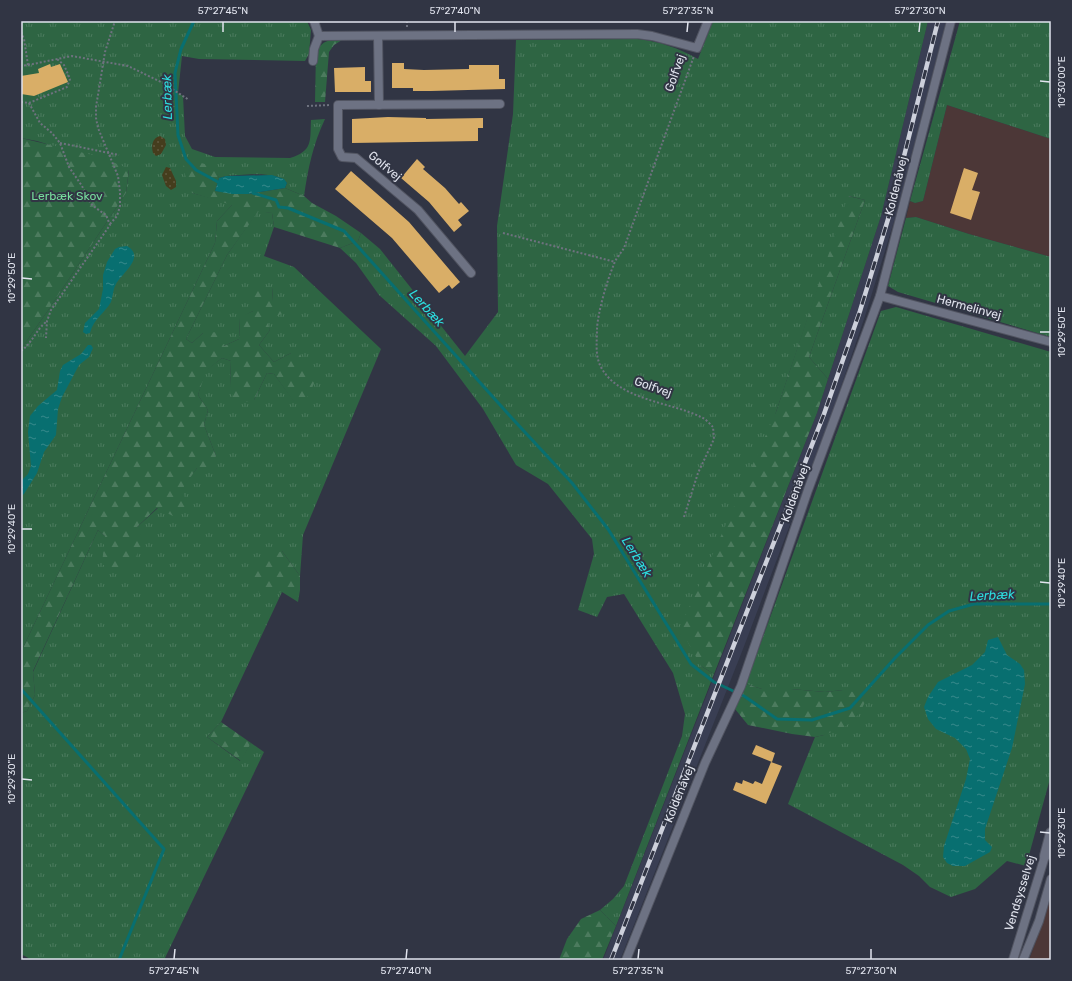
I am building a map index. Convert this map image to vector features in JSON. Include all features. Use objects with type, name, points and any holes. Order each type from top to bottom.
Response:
[{"type":"street","points":[[313,61],[314,49],[319,36],[314,21]]},
{"type":"street","name":"Golfvej","points":[[319,36],[638,34],[652,36],[698,48],[708,21]]},
{"type":"street","name":"Koldenåvej","points":[[626,960],[705,763],[741,686],[808,490],[880,296],[950,21]]},
{"type":"street","points":[[378,36],[379,104]]},
{"type":"street","points":[[338,105],[500,104]]},
{"type":"street","name":"Golfvej","points":[[338,105],[338,149],[342,157],[356,158],[418,210],[471,273]]},
{"type":"street","name":"Hermelinvej","points":[[880,296],[1051,342]]},
{"type":"street","name":"Vendsysselvej","points":[[1013,960],[1049,858],[1051,833]]},
{"type":"street","name":"Vendsysselvej","points":[[1023,960],[1039,921],[1051,879]]},
{"type":"path","points":[[46,338],[47,321],[51,310],[117,216],[120,206],[118,176],[98,128],[96,118],[96,107],[105,52],[115,21]]},
{"type":"path","points":[[21,32],[24,39],[28,65]]},
{"type":"path","name":"Golfvej","points":[[684,517],[698,473],[714,439],[713,427],[703,418],[645,399],[625,390],[611,380],[601,365],[597,351],[598,317],[614,262],[624,248],[698,48]]},
{"type":"path","points":[[21,66],[72,56],[104,61],[128,66],[163,83],[189,100]]},
{"type":"path","points":[[21,102],[29,103],[67,87],[70,79],[64,65],[57,59]]},
{"type":"path","points":[[29,103],[40,123],[52,133],[60,143],[69,166],[82,186],[89,201],[93,206],[106,215],[110,224]]},
{"type":"path","points":[[307,106],[338,105]]},
{"type":"path","points":[[60,143],[118,155]]},
{"type":"path","points":[[503,232],[614,262]]},
{"type":"path","points":[[21,351],[32,341],[47,321]]},
{"type":"shaded area","points":[[928,21],[946,21],[895,218],[866,313],[831,416],[743,649],[620,960],[603,960],[817,413],[881,216]]},
{"type":"shaded area","points":[[947,105],[1051,139],[1051,257],[969,234],[916,217],[906,218],[910,201],[915,203],[923,201]]},
{"type":"shaded area","points":[[1051,897],[1051,960],[1029,960],[1044,918]]},
{"type":"green space","points":[[21,21],[307,21],[311,30],[309,54],[305,61],[199,59],[182,56],[178,93],[183,96],[185,136],[192,149],[215,157],[290,158],[303,152],[309,144],[311,120],[325,119],[317,138],[307,176],[304,196],[285,188],[287,183],[276,176],[250,174],[219,178],[214,167],[192,193],[233,204],[217,221],[215,243],[21,652],[21,349],[126,193],[129,170],[37,141],[21,138]]},
{"type":"green space","points":[[713,21],[928,21],[881,216],[828,379],[809,357],[865,200],[849,196],[776,412],[701,666],[714,674],[616,926],[600,910],[613,899],[624,886],[682,736],[685,714],[673,673],[624,594],[607,597],[597,617],[578,610],[594,554],[592,539],[548,484],[516,465],[483,409],[436,346],[379,295],[356,263],[340,248],[358,241],[361,233],[380,249],[465,356],[498,312],[497,226],[513,114],[516,40],[637,39],[653,41],[698,59]]},
{"type":"green space","points":[[960,21],[1051,21],[1051,139],[947,105],[923,201],[915,203],[910,201]]},
{"type":"green space","points":[[331,40],[342,40],[334,45],[329,52],[325,102],[315,102],[316,52],[322,44]]},
{"type":"green space","name":"Lerbæk Skov","points":[[21,138],[101,157],[129,169],[126,193],[21,349]]},
{"type":"green space","points":[[191,160],[215,167],[219,178],[215,191],[248,194],[285,188],[304,196],[312,203],[336,216],[361,233],[358,241],[340,248],[274,227],[272,213],[258,212],[227,255],[186,339],[192,343],[203,333],[218,332],[224,346],[239,339],[240,317],[253,311],[250,298],[258,286],[273,287],[272,301],[282,305],[283,313],[267,321],[270,330],[259,345],[274,362],[291,353],[300,354],[314,383],[309,396],[294,402],[274,374],[267,373],[254,400],[235,405],[230,386],[231,361],[222,358],[206,371],[198,395],[208,410],[204,425],[216,456],[211,468],[197,468],[183,488],[186,507],[173,516],[157,508],[137,527],[145,541],[129,568],[111,570],[102,564],[105,536],[98,530],[33,671],[35,695],[27,711],[21,713],[21,652],[215,243],[217,221],[232,205],[192,193],[183,169],[184,164]]},
{"type":"green space","points":[[848,196],[865,200],[809,357],[828,379],[817,413],[714,674],[701,666],[680,628],[776,412]]},
{"type":"green space","points":[[258,211],[272,213],[274,227],[264,256],[294,267],[381,349],[303,535],[300,576],[282,551],[282,592],[221,722],[207,737],[240,761],[251,743],[264,752],[164,960],[32,960],[21,954],[21,713],[27,711],[35,695],[33,672],[98,530],[105,536],[137,527],[182,488],[197,468],[216,456],[204,425],[208,410],[198,395],[205,371],[222,358],[231,361],[230,386],[254,400],[267,373],[274,374],[294,401],[291,353],[274,362],[259,345],[270,330],[266,321],[272,301],[273,287],[253,311],[240,318],[239,339],[224,346],[203,333],[192,343],[186,339],[227,255]]},
{"type":"green space","points":[[916,217],[969,234],[1051,257],[1051,337],[898,292],[888,286],[906,218]]},
{"type":"green space","points":[[896,307],[1051,352],[1051,775],[1026,866],[1007,861],[975,889],[951,897],[930,887],[919,876],[903,865],[788,804],[815,737],[824,735],[843,690],[825,692],[791,689],[762,689],[746,684],[881,311]]},
{"type":"green space","points":[[282,551],[300,576],[298,602],[282,592],[260,596],[252,572],[256,561]]},
{"type":"green space","points":[[746,684],[762,689],[791,689],[825,692],[843,690],[859,693],[865,702],[859,714],[846,726],[815,737],[792,734],[748,725],[735,709]]},
{"type":"green space","points":[[221,722],[251,743],[241,761],[207,737]]},
{"type":"green space","points":[[600,910],[616,926],[602,960],[559,960],[567,939],[581,919]]},
{"type":"sand","points":[[160,136],[165,139],[166,145],[161,154],[156,156],[153,153],[152,145],[154,140]]},
{"type":"sand","points":[[166,167],[170,168],[176,181],[176,187],[171,190],[166,186],[162,175]]},
{"type":"water","points":[[272,175],[284,179],[287,183],[285,188],[248,194],[232,194],[215,191],[219,178],[226,176]]},
{"type":"water","points":[[127,246],[132,250],[134,255],[131,265],[116,284],[111,302],[94,324],[90,333],[86,334],[83,332],[85,323],[99,309],[103,289],[103,275],[107,262],[115,249]]},
{"type":"water","points":[[88,345],[91,345],[93,348],[89,357],[79,365],[62,397],[58,409],[56,435],[44,452],[37,473],[24,494],[21,496],[21,481],[28,474],[31,466],[28,432],[30,416],[38,406],[57,390],[60,371],[63,365],[81,354]]},
{"type":"water","points":[[998,637],[1007,655],[1020,664],[1024,670],[1025,684],[1012,748],[985,829],[985,840],[992,847],[990,852],[965,866],[953,866],[947,863],[943,857],[944,846],[966,779],[970,759],[966,749],[955,738],[936,729],[928,719],[924,707],[928,697],[938,682],[972,665],[985,652],[988,640]]},
{"type":"building","points":[[392,63],[404,63],[404,69],[424,70],[469,69],[469,65],[499,65],[499,79],[505,79],[505,89],[413,91],[413,88],[392,88]]},
{"type":"building","points":[[50,64],[51,67],[60,64],[68,82],[34,96],[21,94],[21,76],[39,73],[38,69]]},
{"type":"building","points":[[365,67],[365,81],[371,81],[371,92],[335,92],[334,68]]},
{"type":"building","points":[[388,117],[426,119],[483,118],[483,128],[478,128],[478,141],[352,143],[352,119]]},
{"type":"building","points":[[417,159],[425,167],[423,169],[445,188],[459,204],[461,202],[469,211],[458,220],[462,225],[454,232],[429,202],[401,178]]},
{"type":"building","points":[[964,168],[978,173],[972,190],[980,192],[971,220],[950,213]]},
{"type":"building","points":[[351,171],[409,222],[460,282],[452,289],[449,285],[439,293],[392,238],[335,189]]},
{"type":"building","points":[[756,745],[775,753],[772,762],[752,754]]},
{"type":"building","points":[[771,762],[782,766],[766,804],[733,790],[736,782],[742,784],[743,780],[753,784],[755,781],[762,784]]},
{"type":"waterway","name":"Lerbæk","points":[[194,21],[181,49],[175,73],[178,135],[186,159],[196,170],[218,182]]},
{"type":"waterway","name":"Lerbæk","points":[[253,193],[276,200],[279,207],[288,208],[344,231],[572,483],[608,529],[691,664],[714,682],[744,696],[777,719],[812,720],[850,708],[895,658],[928,625],[949,611],[974,604],[1051,604]]},
{"type":"waterway","points":[[21,689],[164,849],[119,960]]},
{"type":"railway","points":[[611,960],[824,414],[860,311],[889,216],[938,21]]}]
